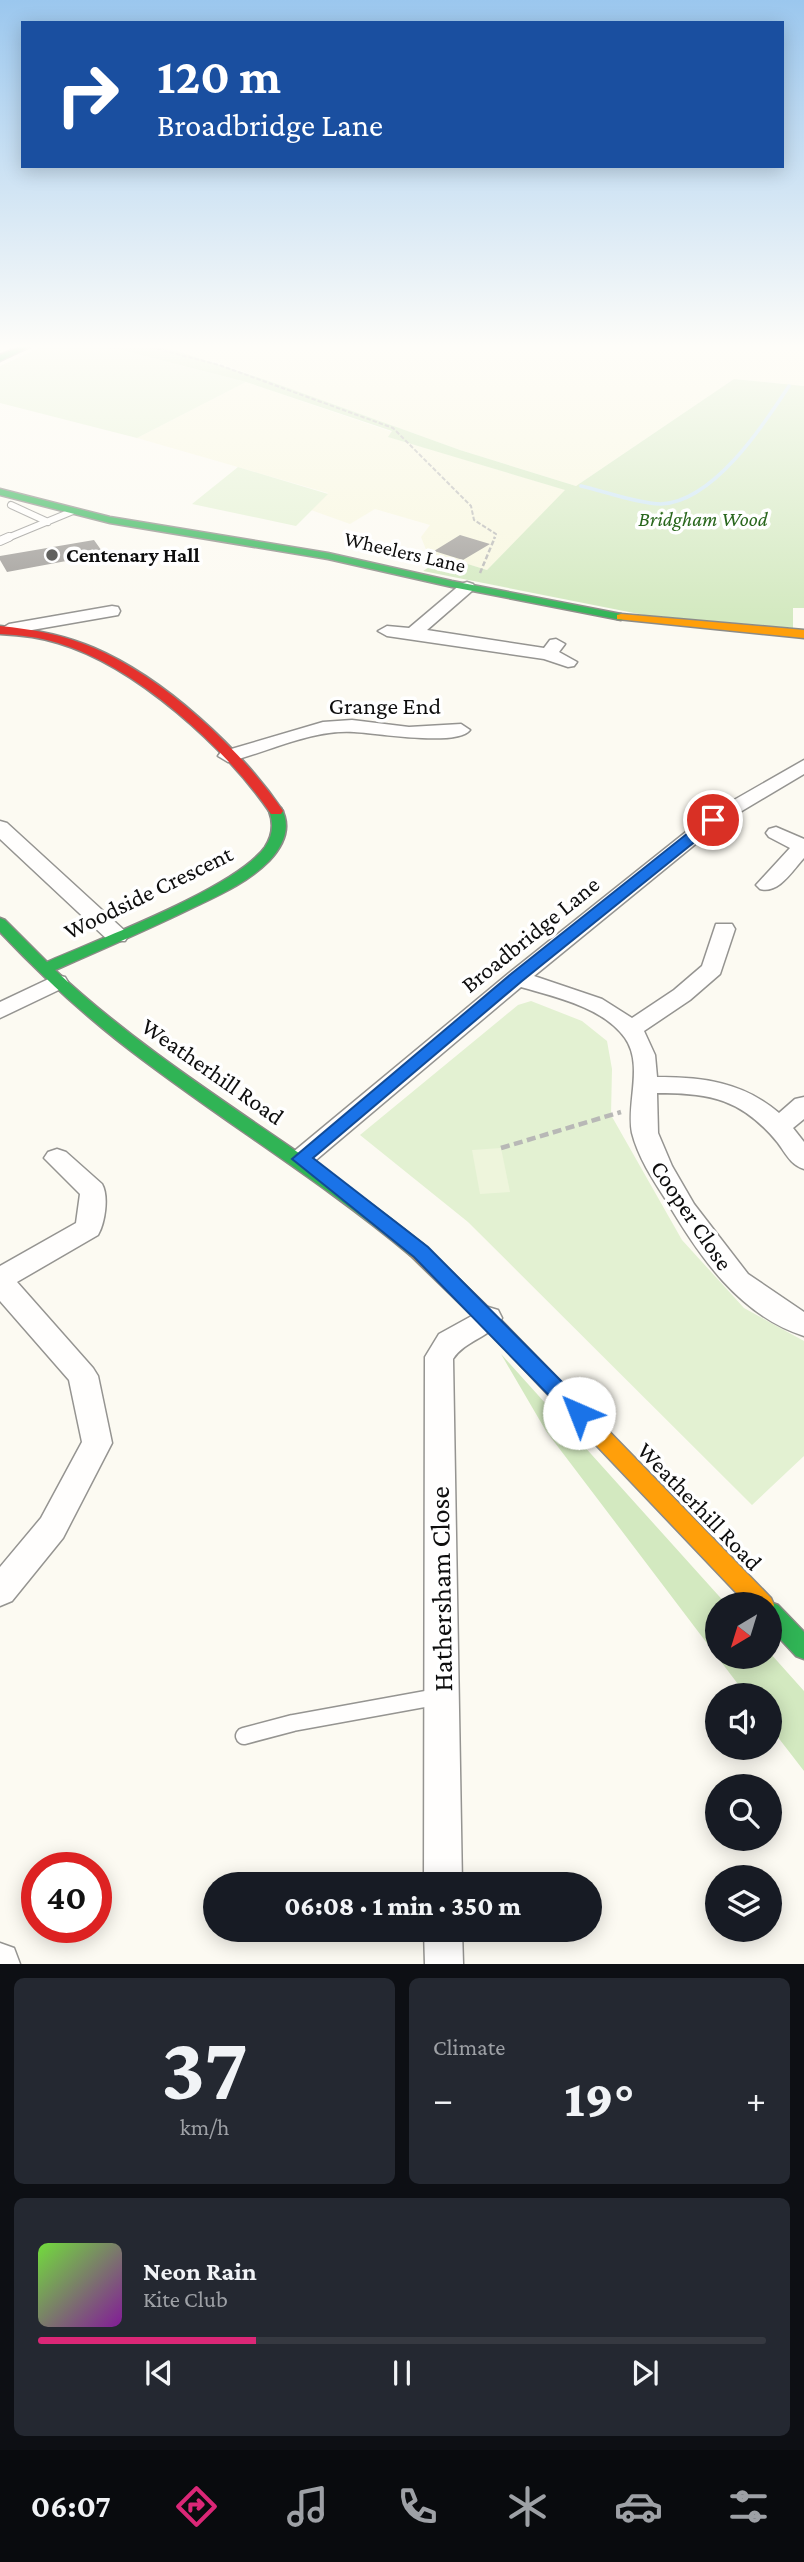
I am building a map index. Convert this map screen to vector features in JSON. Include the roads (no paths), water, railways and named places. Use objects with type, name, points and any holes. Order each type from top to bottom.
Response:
[{"type":"street","name":"Wheelers Lane","points":[[0,492],[151,528],[339,558],[615,617],[804,634]]},
{"type":"street","points":[[413,634],[467,587]]},
{"type":"street","name":"Woodside Crescent","points":[[5,630],[112,611]]},
{"type":"street","name":"Woodside Crescent","points":[[5,630],[45,634],[118,662],[148,682],[228,756],[271,801],[280,817],[280,834],[271,853],[247,874],[117,936],[50,976]]},
{"type":"street","points":[[387,631],[552,649],[568,662]]},
{"type":"street","name":"Grange End","points":[[228,756],[323,728],[352,726],[409,733],[461,730]]},
{"type":"street","name":"Broadbridge Lane","points":[[301,1159],[517,978],[713,820],[804,766]]},
{"type":"street","points":[[0,827],[27,856],[81,900],[117,936]]},
{"type":"street","points":[[766,885],[804,847],[776,833]]},
{"type":"street","name":"Weatherhill Road","points":[[0,923],[50,976],[122,1035],[301,1159],[421,1252],[488,1318],[751,1592]]},
{"type":"street","points":[[517,978],[603,1009],[631,1029],[682,995],[712,969],[724,929]]},
{"type":"street","points":[[0,1011],[50,976]]},
{"type":"street","name":"Cooper Close","points":[[631,1029],[641,1046],[645,1133],[652,1156],[716,1256],[736,1279],[755,1295],[804,1325]]},
{"type":"street","points":[[645,1095],[716,1087],[757,1105],[779,1125],[804,1160]]},
{"type":"street","points":[[779,1125],[804,1105]]},
{"type":"street","points":[[0,1591],[52,1528],[97,1443],[83,1376],[0,1280],[89,1228],[93,1191],[57,1158]]},
{"type":"street","name":"Hathersham Close","points":[[443,1872],[439,1357],[449,1342],[488,1318]]},
{"type":"street","points":[[782,1625],[804,1648]]},
{"type":"street","points":[[443,1942],[444,1964]]},
{"type":"lane","points":[[12,505],[48,522]]},
{"type":"lane","points":[[0,541],[73,511]]},
{"type":"lane","points":[[244,1736],[293,1723],[443,1696]]},
{"type":"waterway","points":[[581,486],[652,503],[680,500],[717,476],[754,436]]},
{"type":"place","name":"Centenary Hall","points":[[52,555]]},
{"type":"park label","name":"Bridgham Wood","points":[[703,519]]}]
